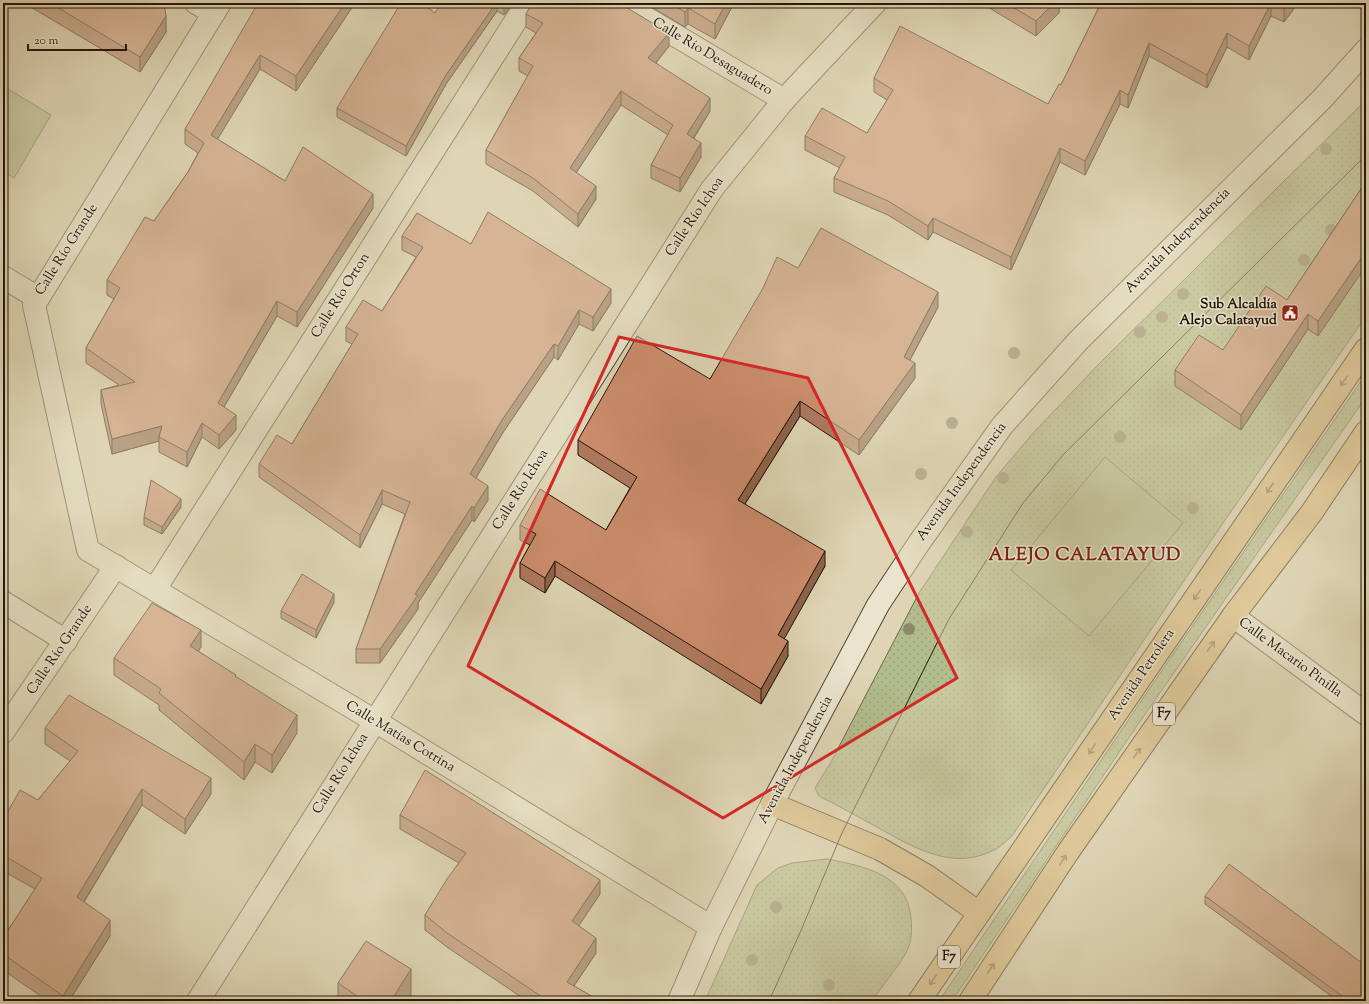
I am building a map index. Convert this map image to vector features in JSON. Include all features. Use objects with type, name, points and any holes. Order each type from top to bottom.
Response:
[{"type":"highway","name":"Avenida Petrolera","points":[[919,1001],[1366,349]]},
{"type":"highway","name":"F7","points":[[970,1001],[1068,852],[1233,616],[1312,512],[1366,432]]},
{"type":"highway","points":[[772,804],[880,848],[927,876],[979,913]]},
{"type":"street","name":"Calle Río Orton","points":[[155,589],[527,3]]},
{"type":"street","name":"Calle Río Desaguadero","points":[[620,3],[784,100]]},
{"type":"street","name":"Calle Río Ichoa","points":[[198,1001],[712,189],[784,100],[875,3]]},
{"type":"street","name":"Calle Río Grande","points":[[88,550],[34,305],[210,6]]},
{"type":"street","name":"Avenida Independencia","points":[[679,1001],[711,927],[772,804],[878,605],[919,542],[1002,426],[1079,340],[1322,99],[1366,50]]},
{"type":"street","points":[[3,277],[38,298]]},
{"type":"street","name":"Calle Matías Cotrina","points":[[88,550],[375,721],[711,927]]},
{"type":"street","name":"Calle Río Grande","points":[[3,732],[116,566]]},
{"type":"street","points":[[3,602],[66,641]]},
{"type":"street","name":"Calle Macario Pinilla","points":[[1233,616],[1366,714]]},
{"type":"highlighted area","points":[[619,337],[808,378],[957,678],[723,818],[468,666]]},
{"type":"green space","points":[[3,86],[51,115],[14,178],[3,171]]},
{"type":"green space","points":[[1366,100],[1366,316],[1210,542],[1012,836],[996,849],[981,855],[966,858],[952,858],[924,851],[910,845],[819,796],[815,788],[831,762],[919,593],[996,477],[1034,432],[1100,363]]},
{"type":"green space","points":[[1366,374],[1366,397],[1132,733],[952,1001],[939,1001],[1158,676]]},
{"type":"green space","points":[[1105,457],[1183,523],[1089,636],[1011,570]]},
{"type":"green space","points":[[827,859],[855,865],[881,875],[892,882],[901,891],[908,903],[912,926],[909,947],[899,964],[872,1001],[705,1001],[757,885],[778,868],[792,863]]},
{"type":"building","points":[[50,3],[164,3],[166,16],[140,57]]},
{"type":"building","points":[[258,3],[278,3],[285,7],[288,3],[345,3],[296,76],[260,55],[211,135],[285,181],[303,147],[373,194],[297,312],[277,301],[218,403],[236,415],[219,435],[202,423],[187,452],[159,437],[162,426],[112,439],[101,390],[135,382],[86,348],[120,288],[107,280],[145,217],[154,221],[188,172],[204,143],[185,129]]},
{"type":"building","points":[[401,3],[422,3],[435,13],[441,3],[496,3],[446,75],[406,146],[337,108]]},
{"type":"building","points":[[499,3],[507,3],[504,6]]},
{"type":"building","points":[[532,3],[619,3],[669,33],[648,58],[710,98],[687,134],[701,143],[680,178],[651,165],[673,125],[621,91],[570,168],[596,186],[578,214],[533,178],[486,150],[533,66],[519,58],[543,23],[526,14]]},
{"type":"building","points":[[671,3],[726,3],[715,24],[688,8],[685,12]]},
{"type":"building","points":[[1006,3],[1054,3],[1036,21]]},
{"type":"building","points":[[1101,3],[1271,3],[1249,46],[1227,33],[1207,75],[1149,43],[1128,95],[1120,90],[1085,161],[1060,148],[1011,257],[933,218],[928,226],[888,201],[834,178],[845,157],[805,136],[822,108],[867,133],[893,90],[874,78],[900,26],[1048,104],[1059,84],[1061,85]]},
{"type":"building","points":[[1273,3],[1288,3],[1284,8]]},
{"type":"building","points":[[1363,186],[1366,188],[1366,251],[1318,321],[1308,314],[1241,415],[1175,370],[1199,335],[1223,350],[1266,286],[1287,300]]},
{"type":"building","points":[[488,212],[611,289],[593,317],[579,310],[558,346],[554,344],[502,420],[470,474],[488,486],[474,508],[472,506],[415,594],[418,595],[380,649],[356,649],[410,502],[382,490],[360,535],[259,464],[277,435],[292,444],[358,334],[346,327],[363,300],[382,311],[423,247],[402,236],[417,213],[471,244]]},
{"type":"building","points":[[821,228],[938,292],[904,357],[915,363],[859,440],[800,401],[738,500],[825,551],[778,635],[788,641],[761,689],[555,561],[545,578],[520,563],[536,534],[520,525],[540,489],[606,530],[637,477],[578,440],[637,336],[710,379],[763,288],[777,257],[798,268]]},
{"type":"building","points":[[151,480],[181,499],[162,527],[144,517]]},
{"type":"building","points":[[302,574],[334,594],[316,630],[281,611]]},
{"type":"building","points":[[152,603],[201,630],[190,646],[297,715],[272,755],[255,744],[244,762],[159,693],[161,689],[114,658]]},
{"type":"building","points":[[69,695],[211,778],[185,819],[142,789],[77,897],[110,920],[63,996],[3,954],[3,938],[42,878],[3,855],[3,813],[6,815],[20,790],[38,800],[78,751],[45,728]]},
{"type":"building","points":[[425,770],[600,880],[572,921],[596,938],[567,982],[600,1001],[548,1001],[447,933],[425,915],[447,879],[466,853],[400,815]]},
{"type":"building","points":[[1229,864],[1366,966],[1366,1001],[1349,1001],[1205,896]]},
{"type":"building","points":[[366,941],[411,969],[391,1001],[364,1001],[338,983]]},
{"type":"tram line","points":[[769,1001],[799,935],[842,833],[949,619],[1023,503],[1063,455],[1366,155]]},
{"type":"place","name":"Sub Alcaldía Alejo Calatayud","points":[[1290,313]]},
{"type":"district","name":"ALEJO CALATAYUD","points":[[1085,556]]}]
